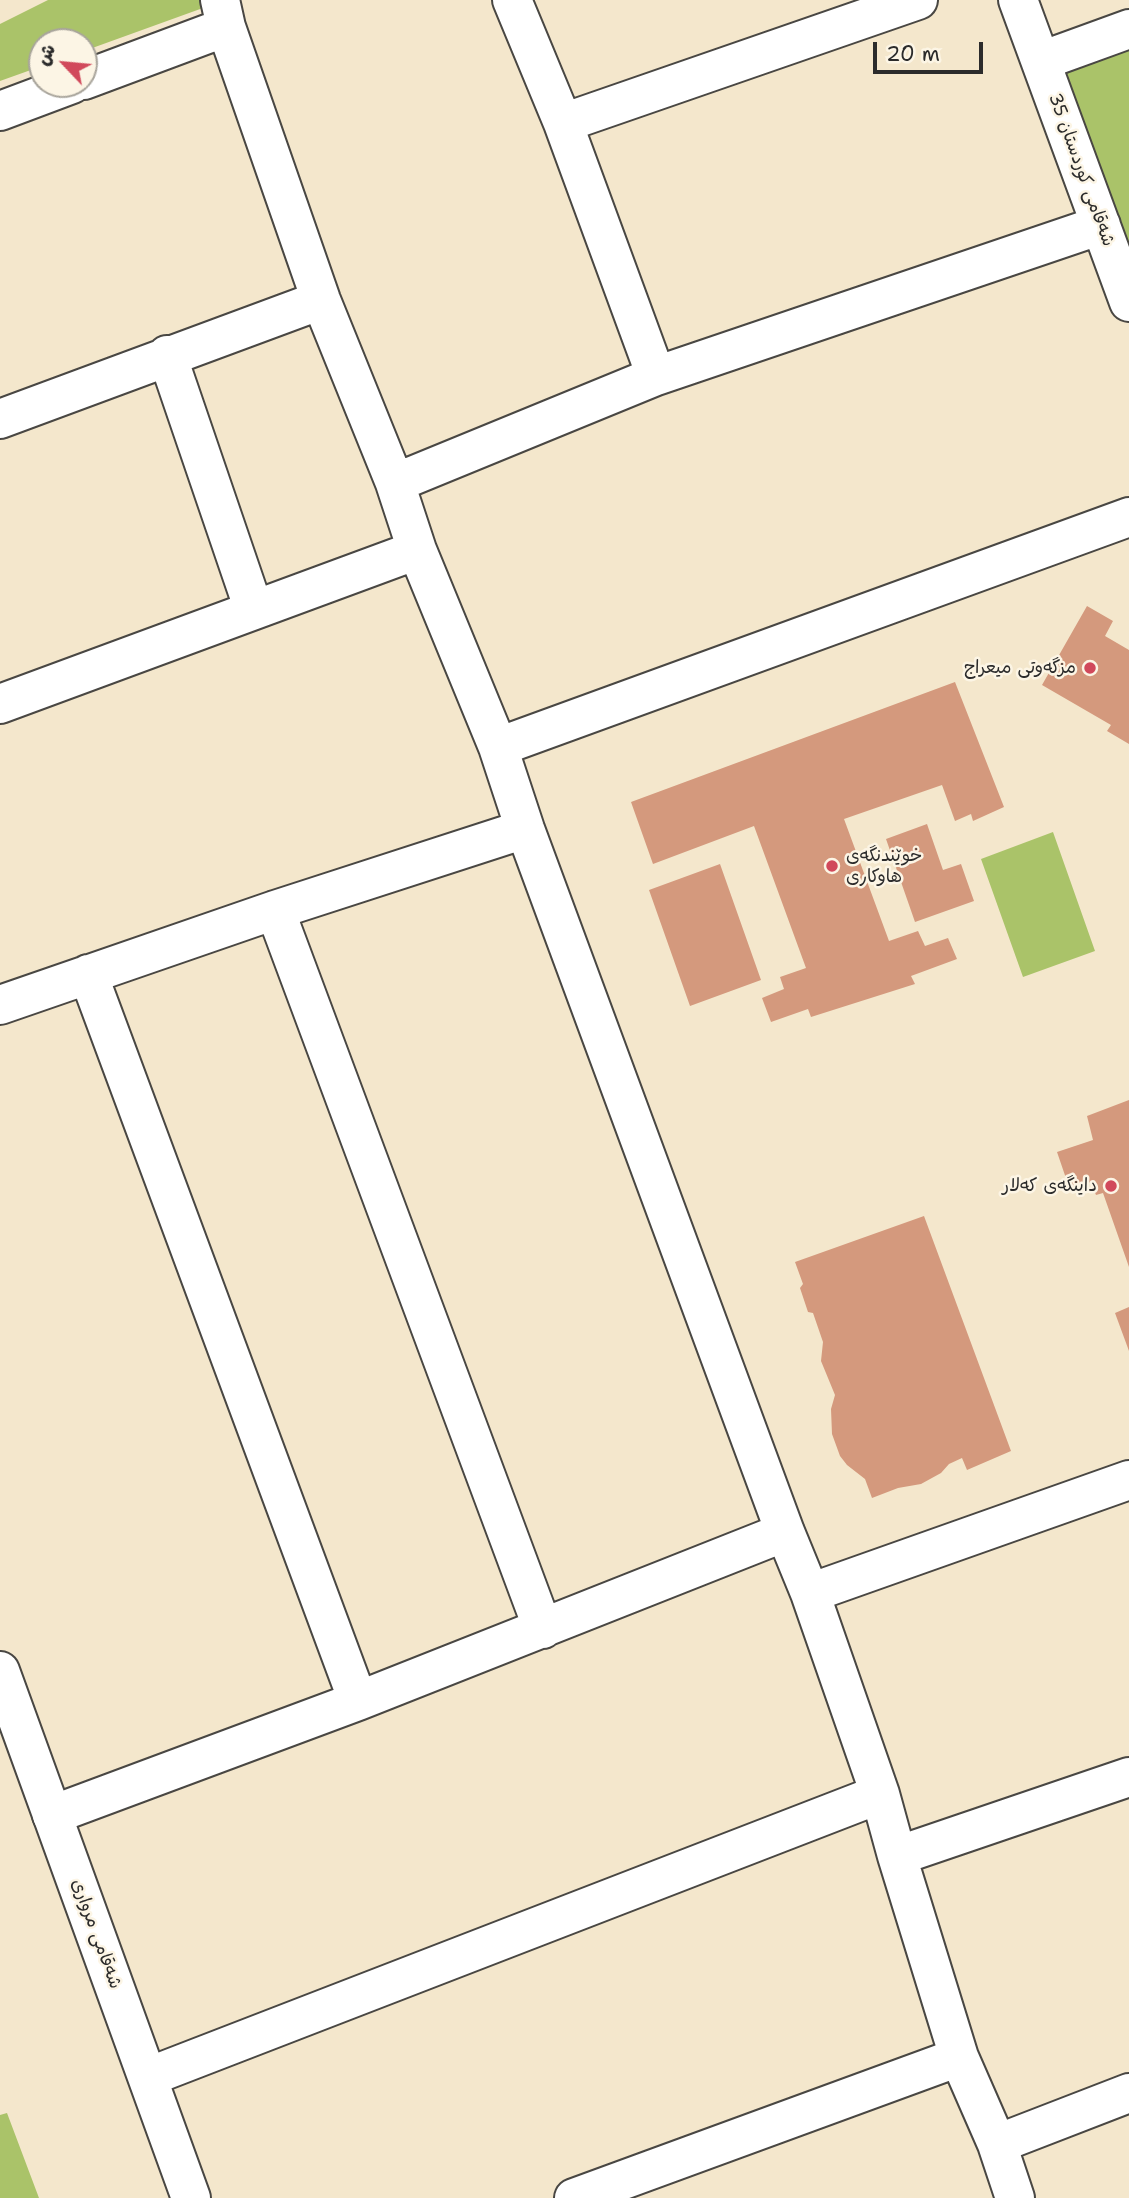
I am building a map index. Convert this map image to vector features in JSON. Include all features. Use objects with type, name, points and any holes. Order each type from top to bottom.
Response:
[{"type":"street","points":[[512,0],[563,123],[656,376]]},
{"type":"street","points":[[563,123],[918,0]]},
{"type":"street","name":"شەقامی کوردستان 35","points":[[1018,0],[1129,302]]},
{"type":"street","points":[[98,73],[223,13],[321,300],[395,483],[417,550],[498,747],[525,829],[785,1532],[810,1593],[880,1794],[959,2057],[997,2144],[1015,2198]]},
{"type":"street","points":[[1041,61],[1129,29]]},
{"type":"street","points":[[0,111],[35,98]]},
{"type":"street","points":[[395,483],[656,376],[1101,225]]},
{"type":"street","points":[[0,419],[321,300]]},
{"type":"street","points":[[167,355],[254,610]]},
{"type":"street","points":[[498,747],[1129,517]]},
{"type":"street","points":[[0,704],[417,550]]},
{"type":"street","points":[[0,1005],[275,910],[525,829]]},
{"type":"street","points":[[275,910],[543,1629]]},
{"type":"street","points":[[88,974],[358,1701]]},
{"type":"street","points":[[810,1593],[1129,1480]]},
{"type":"street","points":[[52,1815],[358,1701],[785,1532]]},
{"type":"street","name":"شەقامی مرواری","points":[[0,1671],[191,2198]]},
{"type":"street","points":[[897,1857],[1129,1777]]},
{"type":"street","points":[[148,2077],[880,1794]]},
{"type":"street","points":[[574,2198],[959,2057]]},
{"type":"street","points":[[997,2144],[1129,2093]]},
{"type":"green space","points":[[48,0],[213,0],[214,4],[98,46],[98,28],[28,28],[28,71],[0,81],[0,24]]},
{"type":"green space","points":[[1129,48],[1129,244],[1066,72]]},
{"type":"green space","points":[[1053,832],[1095,951],[1023,977],[981,859]]},
{"type":"green space","points":[[7,2113],[39,2198],[0,2198],[0,2115]]},
{"type":"building","name":"مزگەوتی میعراج","points":[[1087,606],[1113,621],[1105,636],[1129,650],[1129,744],[1107,731],[1111,725],[1042,685]]},
{"type":"building","points":[[955,682],[1004,807],[973,821],[971,814],[955,821],[942,785],[844,819],[889,941],[918,931],[925,946],[948,938],[957,959],[911,976],[915,984],[811,1017],[808,1009],[771,1022],[762,998],[784,989],[780,977],[806,968],[754,826],[653,864],[631,802]]},
{"type":"building","points":[[927,824],[943,870],[961,864],[974,901],[915,922],[886,839]]},
{"type":"building","points":[[720,864],[761,980],[690,1006],[649,890]]},
{"type":"building","name":"داینگەی کەلار","points":[[1129,1100],[1129,1267],[1103,1193],[1096,1195],[1091,1182],[1070,1190],[1057,1152],[1093,1140],[1087,1116]]},
{"type":"building","points":[[924,1216],[1011,1451],[967,1470],[962,1458],[921,1484],[898,1488],[872,1498],[865,1479],[840,1456],[832,1434],[831,1409],[835,1395],[821,1361],[823,1342],[813,1313],[808,1312],[800,1288],[803,1284],[795,1262]]},
{"type":"building","points":[[1129,1307],[1129,1351],[1115,1313]]},
{"type":"place","name":"مزگەوتی میعراج","points":[[1090,668]]},
{"type":"place","name":"خوێندنگەی هاوکاری","points":[[832,866]]},
{"type":"place","name":"داینگەی کەلار","points":[[1111,1186]]}]
